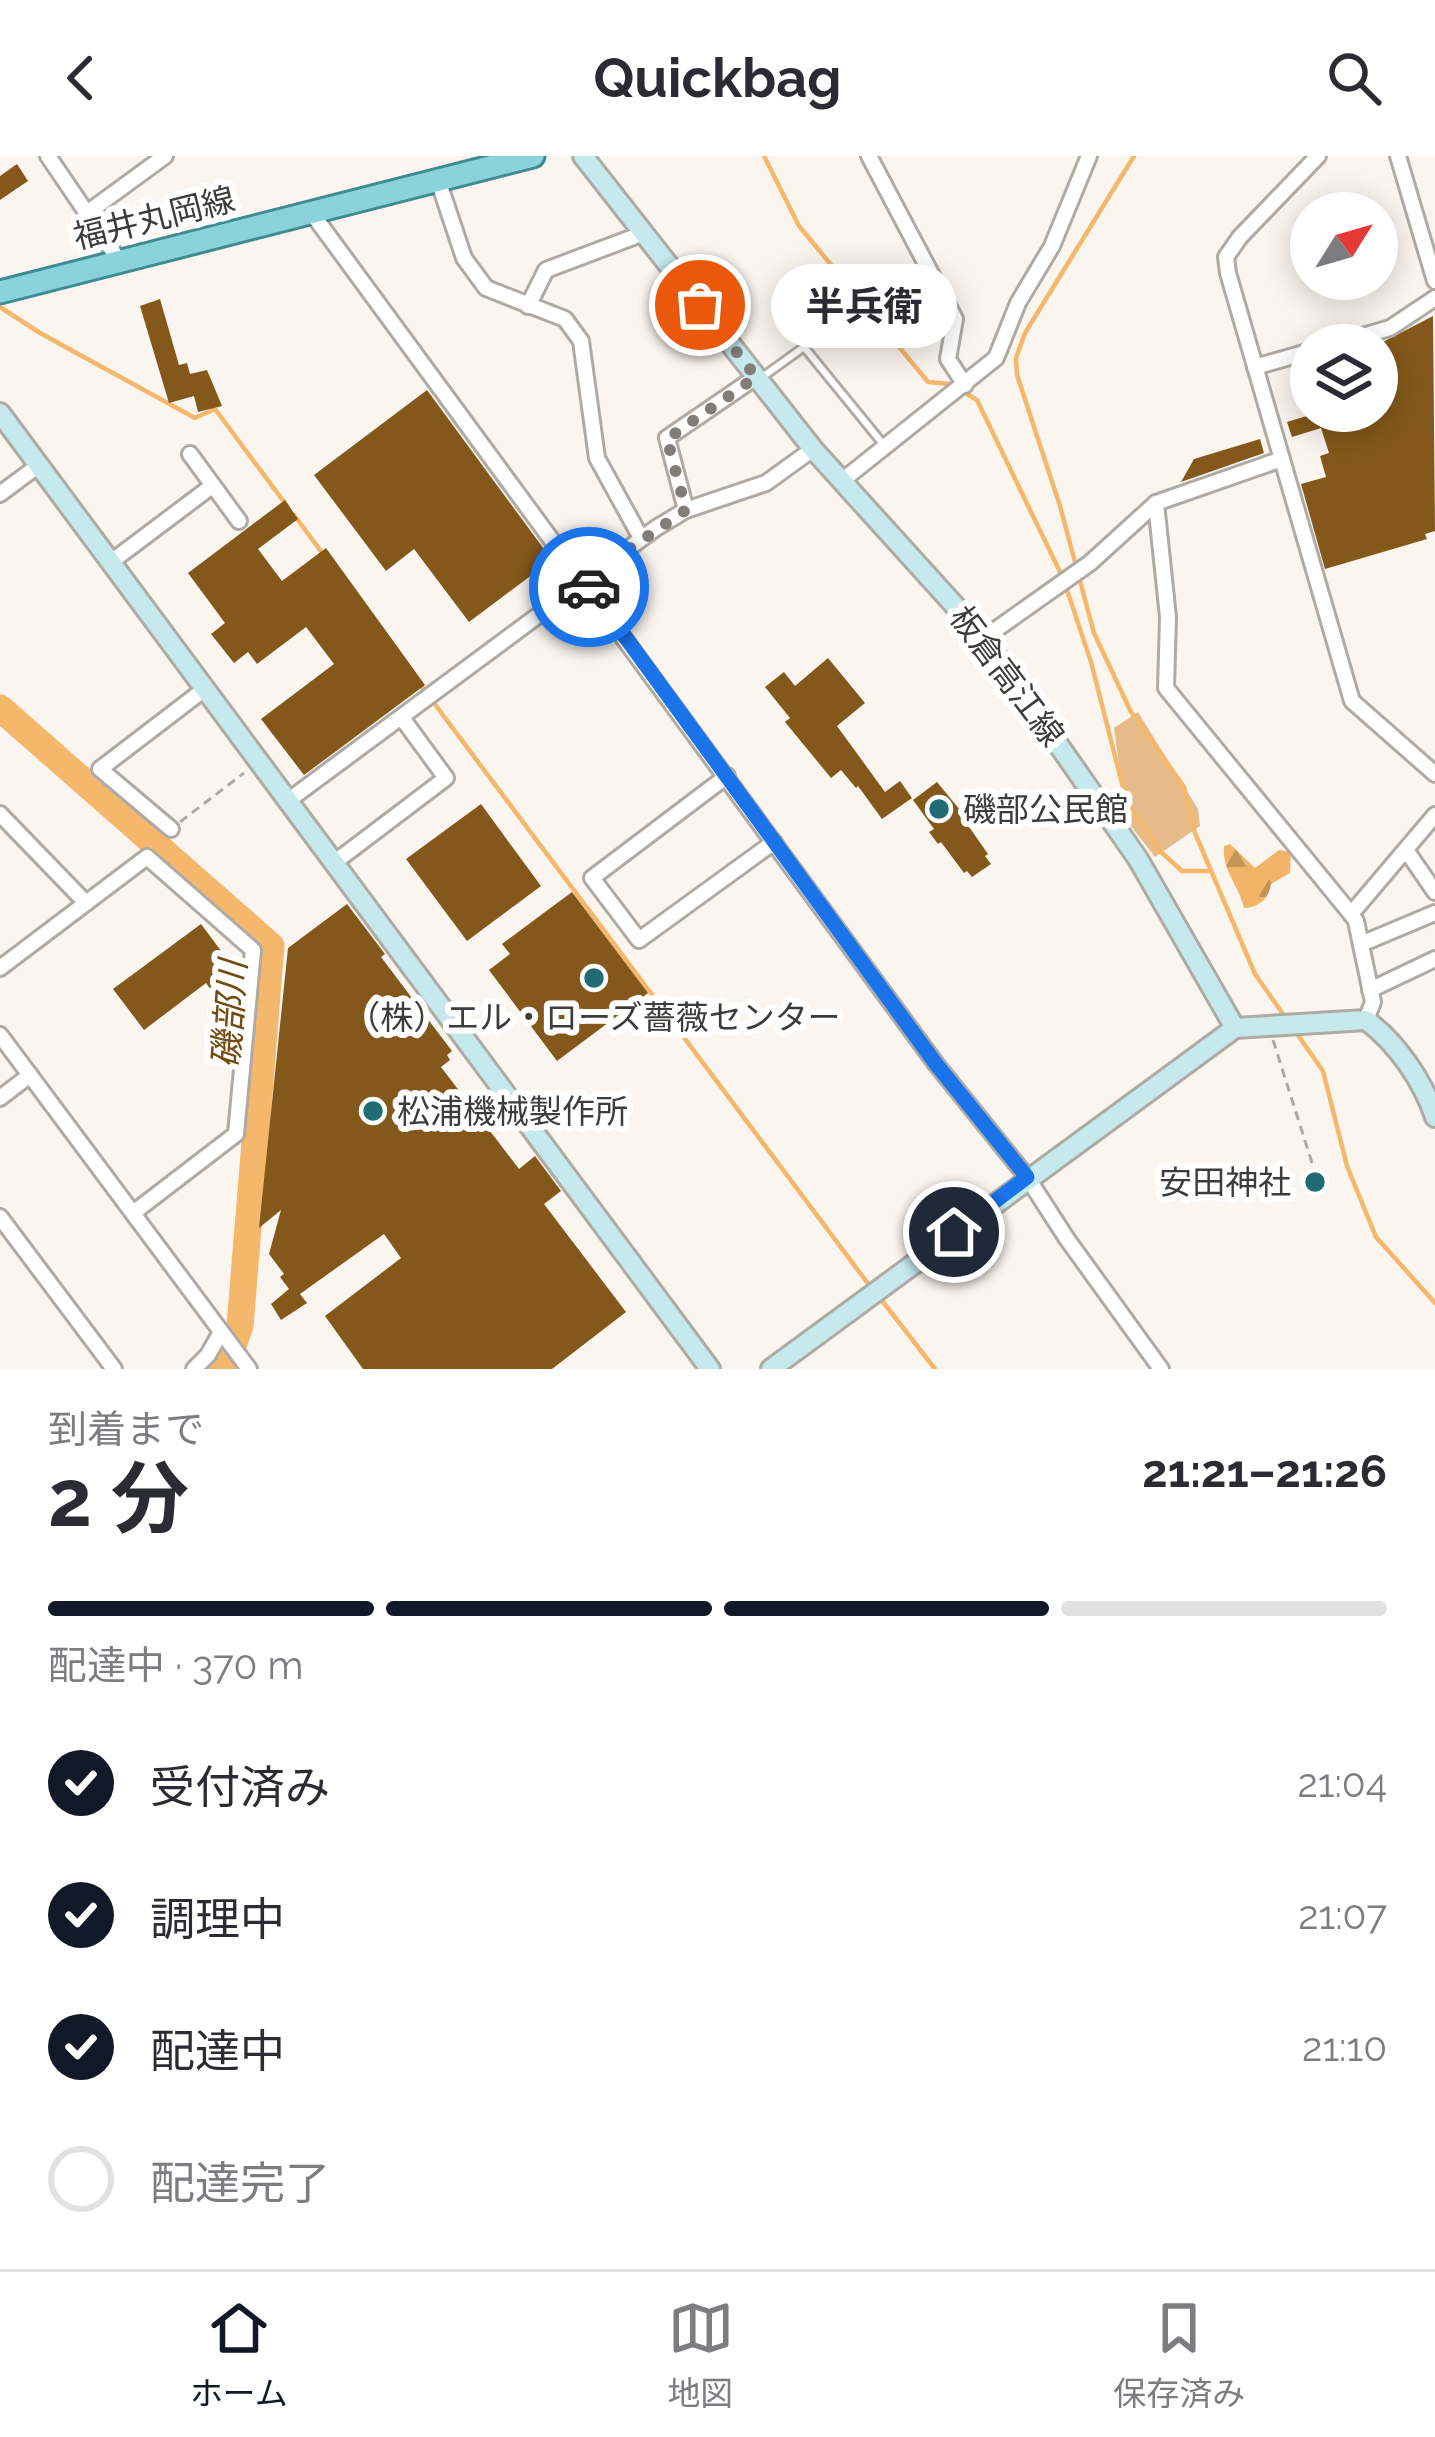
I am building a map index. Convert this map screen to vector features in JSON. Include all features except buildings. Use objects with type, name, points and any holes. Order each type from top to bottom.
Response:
[{"type":"main road","name":"福井丸岡線","points":[[0,292],[533,156]]},
{"type":"street","points":[[48,156],[120,262]]},
{"type":"street","points":[[87,213],[165,156]]},
{"type":"street","name":"板倉高江線","points":[[583,156],[813,448],[984,638],[1138,860],[1235,1028]]},
{"type":"street","points":[[869,156],[955,319],[948,359],[965,385]]},
{"type":"street","points":[[843,480],[996,358],[1018,303],[1052,246],[1089,156]]},
{"type":"street","points":[[1318,156],[1226,257],[1352,701],[1435,774]]},
{"type":"street","points":[[1398,156],[1435,281]]},
{"type":"street","points":[[438,180],[464,258],[475,276],[486,288],[565,319],[581,341],[597,458],[641,538]]},
{"type":"street","points":[[311,212],[936,1064],[1027,1177],[1161,1369]]},
{"type":"street","points":[[528,306],[546,270],[644,233]]},
{"type":"street","points":[[1396,324],[1435,298]]},
{"type":"street","points":[[1255,367],[1290,357]]},
{"type":"street","points":[[686,510],[667,439],[757,379]]},
{"type":"street","points":[[0,413],[710,1369]]},
{"type":"street","points":[[289,800],[641,538],[686,510],[766,483],[813,448]]},
{"type":"street","points":[[190,454],[239,521]]},
{"type":"street","points":[[984,638],[1090,563],[1156,503],[1282,459]]},
{"type":"street","points":[[0,494],[39,465]]},
{"type":"street","points":[[111,562],[212,486]]},
{"type":"street","points":[[1156,503],[1168,617],[1166,688],[1351,914],[1373,1002],[1366,1020]]},
{"type":"street","points":[[171,829],[100,769],[206,688]]},
{"type":"street","points":[[335,862],[446,778],[402,718]]},
{"type":"street","points":[[727,776],[592,878],[639,940],[774,842]]},
{"type":"street","points":[[0,814],[86,903]]},
{"type":"street","points":[[1351,914],[1435,815]]},
{"type":"street","points":[[1406,850],[1435,892]]},
{"type":"street","points":[[0,968],[147,857],[253,950],[236,1134],[133,1213]]},
{"type":"street","points":[[1361,944],[1435,913]]},
{"type":"street","points":[[1370,990],[1435,959]]},
{"type":"street","points":[[770,1369],[1235,1028],[1366,1020],[1429,1085],[1435,1117]]},
{"type":"street","points":[[0,1036],[249,1369]]},
{"type":"street","points":[[0,1098],[30,1075]]},
{"type":"street","points":[[0,1217],[114,1369]]},
{"type":"street","points":[[194,1369],[221,1332]]},
{"type":"lane","points":[[757,379],[804,347],[886,447]]},
{"type":"path","points":[[171,829],[260,761]]},
{"type":"path","points":[[1274,1026],[1313,1166]]},
{"type":"green space","points":[[1230,844],[1255,868],[1279,850],[1291,852],[1290,873],[1271,884],[1265,898],[1244,908],[1224,855],[1224,846]]},
{"type":"shaded area","points":[[1138,712],[1198,809],[1200,826],[1155,857],[1127,821],[1114,728]]},
{"type":"waterway","points":[[764,156],[799,226],[928,382],[950,384],[977,400],[1062,576]]},
{"type":"waterway","points":[[1134,156],[1025,333],[1016,358],[1017,375],[1060,506],[1094,633],[1131,712],[1184,787],[1195,833],[1255,974],[1285,1017]]},
{"type":"waterway","points":[[0,307],[195,418],[215,409],[287,506]]},
{"type":"waterway","points":[[294,515],[323,554]]},
{"type":"waterway","points":[[1066,587],[1091,662],[1127,803],[1160,851],[1182,871],[1211,871]]},
{"type":"waterway","points":[[419,683],[872,1289]]},
{"type":"waterway","name":"磯部川","points":[[0,708],[271,946],[240,1326],[228,1360],[219,1369]]},
{"type":"waterway","points":[[1295,1031],[1323,1071],[1347,1166],[1376,1237],[1435,1303]]},
{"type":"waterway","points":[[880,1298],[935,1369]]},
{"type":"way so far","points":[[589,587],[584,580],[686,510],[667,439],[756,377],[700,305]]},
{"type":"place","name":"半兵衛","points":[[700,305]]},
{"type":"place","name":"磯部公民館","points":[[939,809]]},
{"type":"place","name":"（株）エル・ローズ薔薇センター","points":[[594,978]]},
{"type":"place","name":"松浦機械製作所","points":[[373,1111]]},
{"type":"place","name":"安田神社","points":[[1315,1182]]},
{"type":"route","points":[[589,587],[936,1064],[1027,1177],[954,1232]]}]
